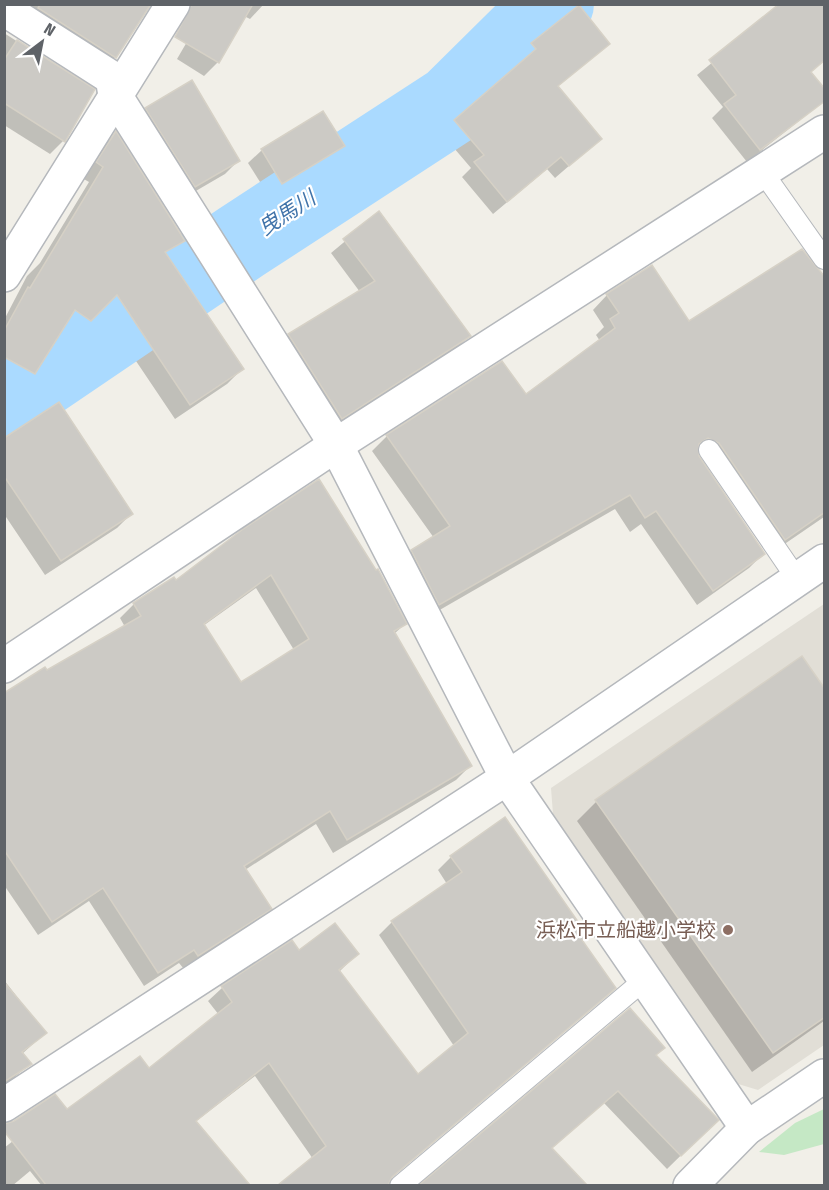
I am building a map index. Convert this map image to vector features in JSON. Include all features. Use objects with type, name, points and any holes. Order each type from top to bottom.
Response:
[{"type":"street","points":[[4,275],[172,4]]},
{"type":"street","points":[[4,9],[112,78],[115,95],[336,445],[507,778],[643,981],[747,1128]]},
{"type":"street","points":[[4,666],[336,445],[825,132]]},
{"type":"street","points":[[4,1105],[507,778],[825,561]]},
{"type":"street","points":[[690,1185],[747,1128],[825,1076]]},
{"type":"lane","points":[[762,171],[825,259]]},
{"type":"lane","points":[[709,450],[797,579]]},
{"type":"lane","points":[[400,1185],[643,981]]},
{"type":"shaded area","name":"浜松市立船越小学校","points":[[824,604],[824,1045],[758,1090],[735,1083],[553,814],[551,788]]},
{"type":"green space","points":[[824,1109],[824,1144],[784,1155],[759,1152],[795,1123]]},
{"type":"building","points":[[40,4],[151,4],[116,58],[38,8]]},
{"type":"building","points":[[192,4],[253,4],[219,63],[175,37]]},
{"type":"building","points":[[779,4],[825,4],[825,60],[811,72],[825,89],[825,101],[760,150],[724,104],[736,95],[709,60]]},
{"type":"building","points":[[579,5],[610,44],[558,86],[602,139],[569,166],[561,157],[507,202],[474,162],[484,155],[454,120],[536,49],[531,43]]},
{"type":"building","points":[[17,40],[95,89],[65,142],[4,103],[4,60]]},
{"type":"building","points":[[192,80],[240,161],[195,187],[145,108]]},
{"type":"building","points":[[323,111],[345,146],[282,184],[261,149]]},
{"type":"building","points":[[116,131],[185,241],[165,252],[244,369],[190,405],[117,295],[91,321],[75,310],[35,374],[4,357],[4,331],[28,287],[30,288],[103,167],[96,162]]},
{"type":"building","points":[[379,211],[471,336],[342,419],[288,334],[375,281],[343,239]]},
{"type":"building","points":[[802,249],[825,277],[825,512],[785,540],[719,443],[708,438],[699,444],[699,456],[765,554],[713,591],[656,511],[645,518],[630,495],[439,605],[411,550],[450,526],[386,435],[502,361],[526,394],[615,328],[610,319],[619,313],[606,294],[652,265],[689,321]]},
{"type":"building","points":[[59,402],[133,514],[61,561],[4,476],[4,438]]},
{"type":"building","points":[[319,479],[376,570],[378,569],[407,624],[394,631],[472,766],[347,840],[330,811],[244,866],[272,909],[198,956],[194,950],[158,973],[103,888],[52,922],[4,850],[4,693],[45,667],[47,670],[141,616],[133,603],[174,577],[176,580],[243,529]],"holes":[[[271,575],[309,639],[241,682],[204,624]]]},
{"type":"building","name":"浜松市立船越小学校","points":[[802,656],[825,689],[825,1017],[773,1053],[595,800]]},
{"type":"building","points":[[505,817],[588,936],[582,940],[616,988],[392,1177],[388,1185],[278,1185],[326,1146],[269,1063],[196,1121],[250,1185],[46,1185],[4,1131],[4,1124],[14,1121],[55,1094],[67,1109],[140,1056],[149,1068],[232,1002],[221,986],[292,940],[299,950],[335,923],[359,954],[339,970],[418,1074],[468,1033],[391,921],[462,872],[450,856]]},
{"type":"building","points":[[4,982],[47,1033],[22,1052],[32,1064],[4,1082]]},
{"type":"building","points":[[630,1008],[665,1048],[656,1055],[719,1120],[681,1156],[618,1091],[552,1148],[587,1185],[419,1185]]},
{"type":"waterway","name":"曳馬川","points":[[4,403],[241,242],[453,104],[554,4]]},
{"type":"place","name":"浜松市立船越小学校","points":[[728,930]]}]
